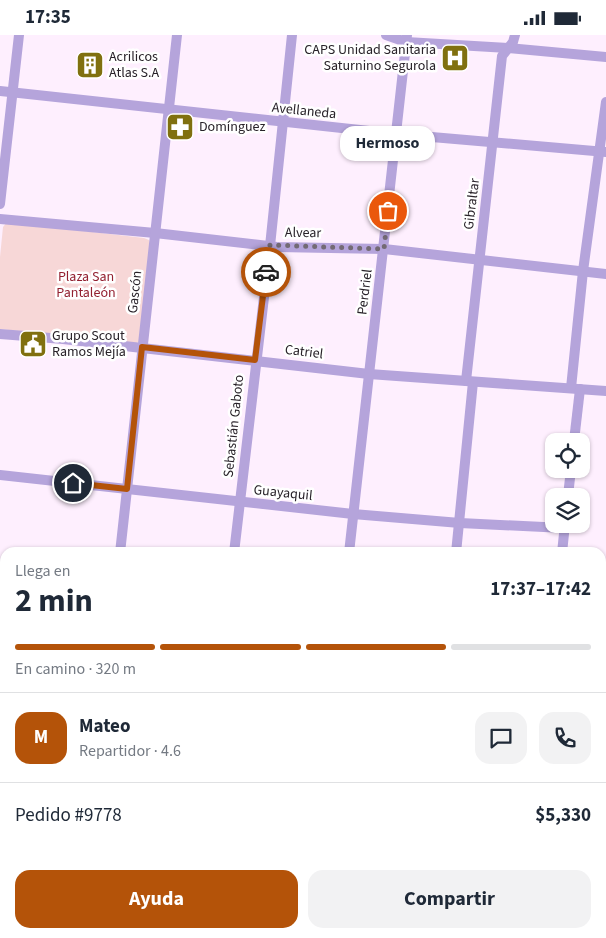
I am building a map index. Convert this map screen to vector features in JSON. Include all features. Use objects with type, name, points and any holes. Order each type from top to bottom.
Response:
[{"type":"street","points":[[0,204],[19,35]]},
{"type":"street","name":"Gascón","points":[[121,547],[177,35]]},
{"type":"street","name":"Sebastián Gaboto","points":[[235,547],[255,360],[270,245],[292,35]]},
{"type":"street","points":[[386,35],[406,39],[606,57]]},
{"type":"street","name":"Gibraltar","points":[[457,547],[478,261],[502,56],[513,42],[515,35]]},
{"type":"street","name":"Perdriel","points":[[350,547],[397,134],[406,39]]},
{"type":"street","name":"Avellaneda","points":[[0,91],[397,134],[603,152]]},
{"type":"street","points":[[574,433],[583,271],[603,152],[606,102]]},
{"type":"street","name":"Alvear","points":[[0,219],[270,245],[384,249],[606,274]]},
{"type":"street","name":"Catriel","points":[[0,334],[142,347],[369,374],[606,391]]},
{"type":"street","name":"Guayaquil","points":[[0,475],[353,514],[460,523],[545,525]]},
{"type":"street","points":[[563,547],[564,533]]},
{"type":"green space","name":"Plaza San Pantaleón","points":[[7,222],[149,240],[139,342],[135,344],[0,329],[0,257],[3,227]]},
{"type":"way so far","points":[[266,272],[270,245],[277,247],[384,249],[388,211]]},
{"type":"place","name":"CAPS Unidad Sanitaria Saturnino Segurola","points":[[455,58]]},
{"type":"place","name":"Acrilicos Atlas S.A","points":[[90,65]]},
{"type":"place","name":"Domínguez","points":[[180,127]]},
{"type":"place","name":"Hermoso","points":[[388,211]]},
{"type":"place","name":"Grupo Scout Ramos Mejía","points":[[33,344]]},
{"type":"route","points":[[73,483],[127,489],[142,347],[255,360],[266,272]]}]
